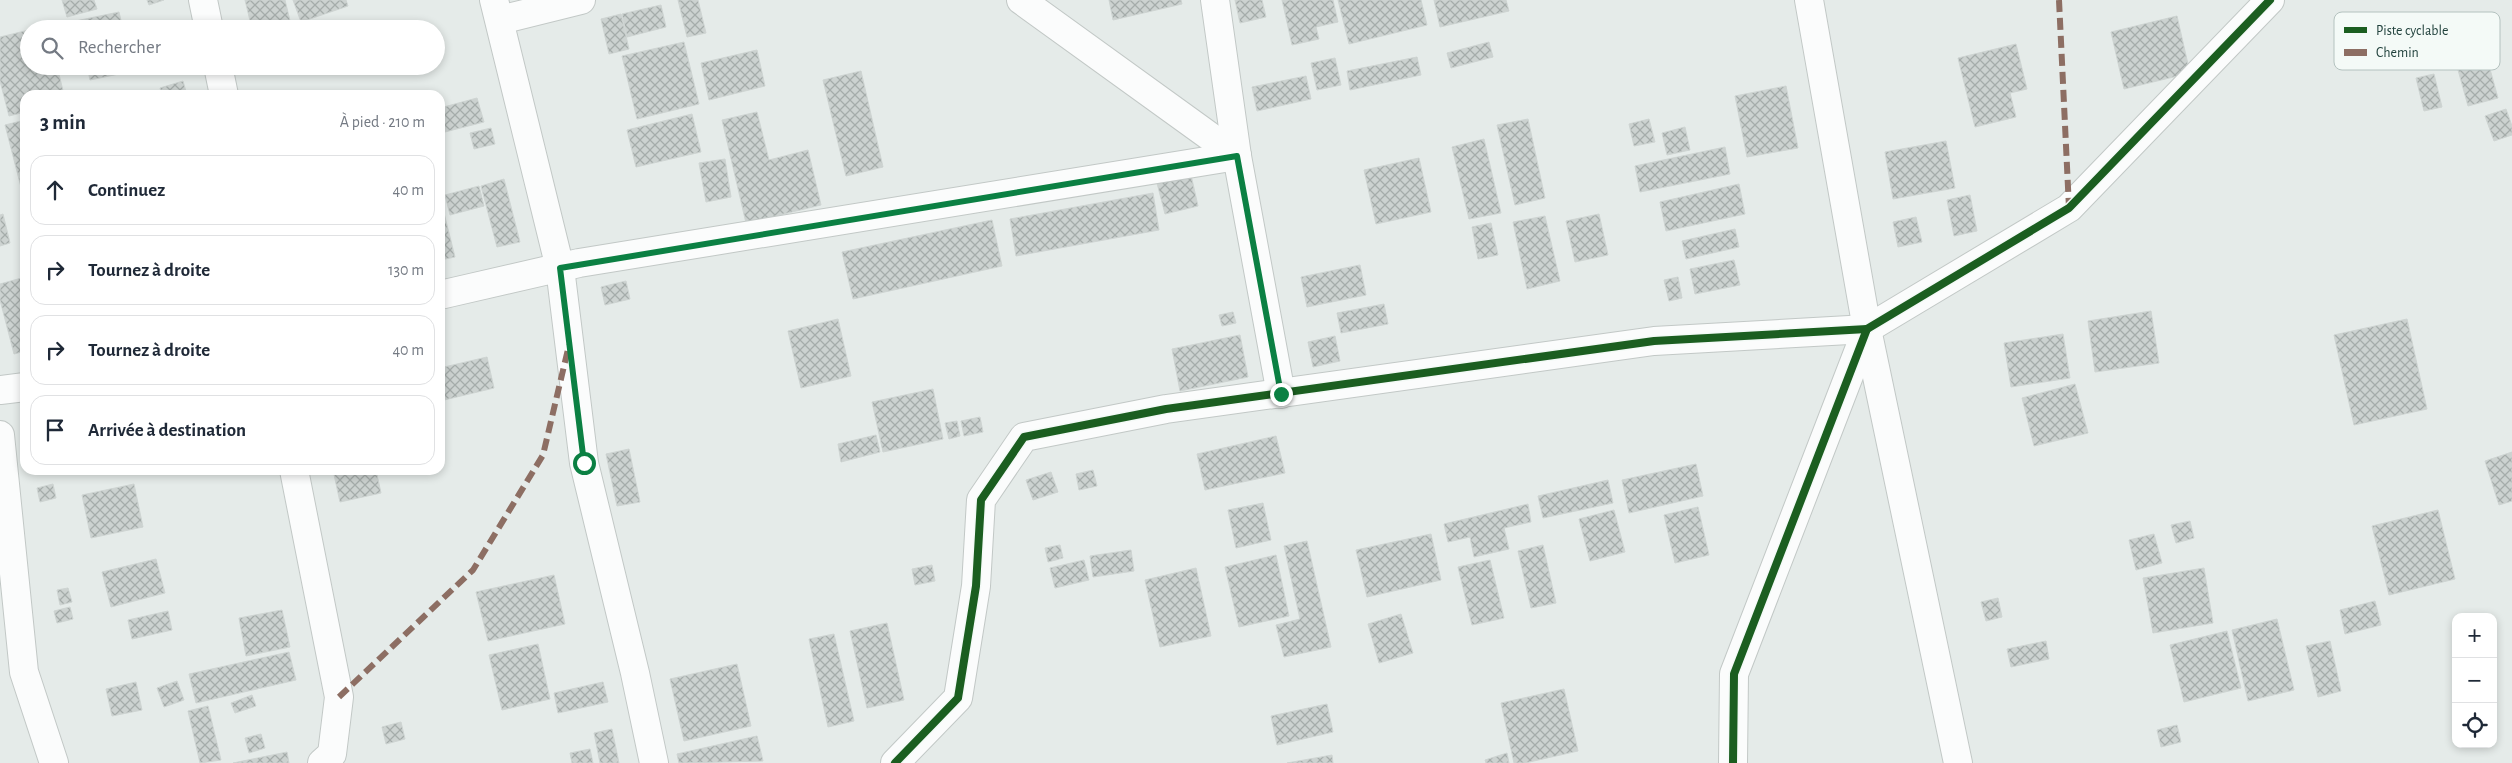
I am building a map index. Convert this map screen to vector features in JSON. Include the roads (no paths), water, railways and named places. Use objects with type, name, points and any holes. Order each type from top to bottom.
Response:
[{"type":"street","points":[[203,0],[208,20]]},
{"type":"street","points":[[581,0],[497,10],[560,268],[584,463],[635,673],[654,763]]},
{"type":"street","points":[[1021,0],[1237,156]]},
{"type":"street","points":[[1215,0],[1237,156],[1281,394]]},
{"type":"street","points":[[1809,0],[1867,329],[1958,763]]},
{"type":"street","points":[[895,763],[958,698],[976,586],[981,500],[1024,437],[1166,409],[1654,341],[1867,329],[2069,208],[2270,0]]},
{"type":"street","points":[[220,75],[223,90]]},
{"type":"street","points":[[445,294],[560,268],[1237,156]]},
{"type":"street","points":[[1733,763],[1734,674],[1867,329]]},
{"type":"street","points":[[0,390],[20,388]]},
{"type":"street","points":[[0,435],[24,672],[54,763]]},
{"type":"street","points":[[295,475],[339,697],[332,754],[322,763]]}]
